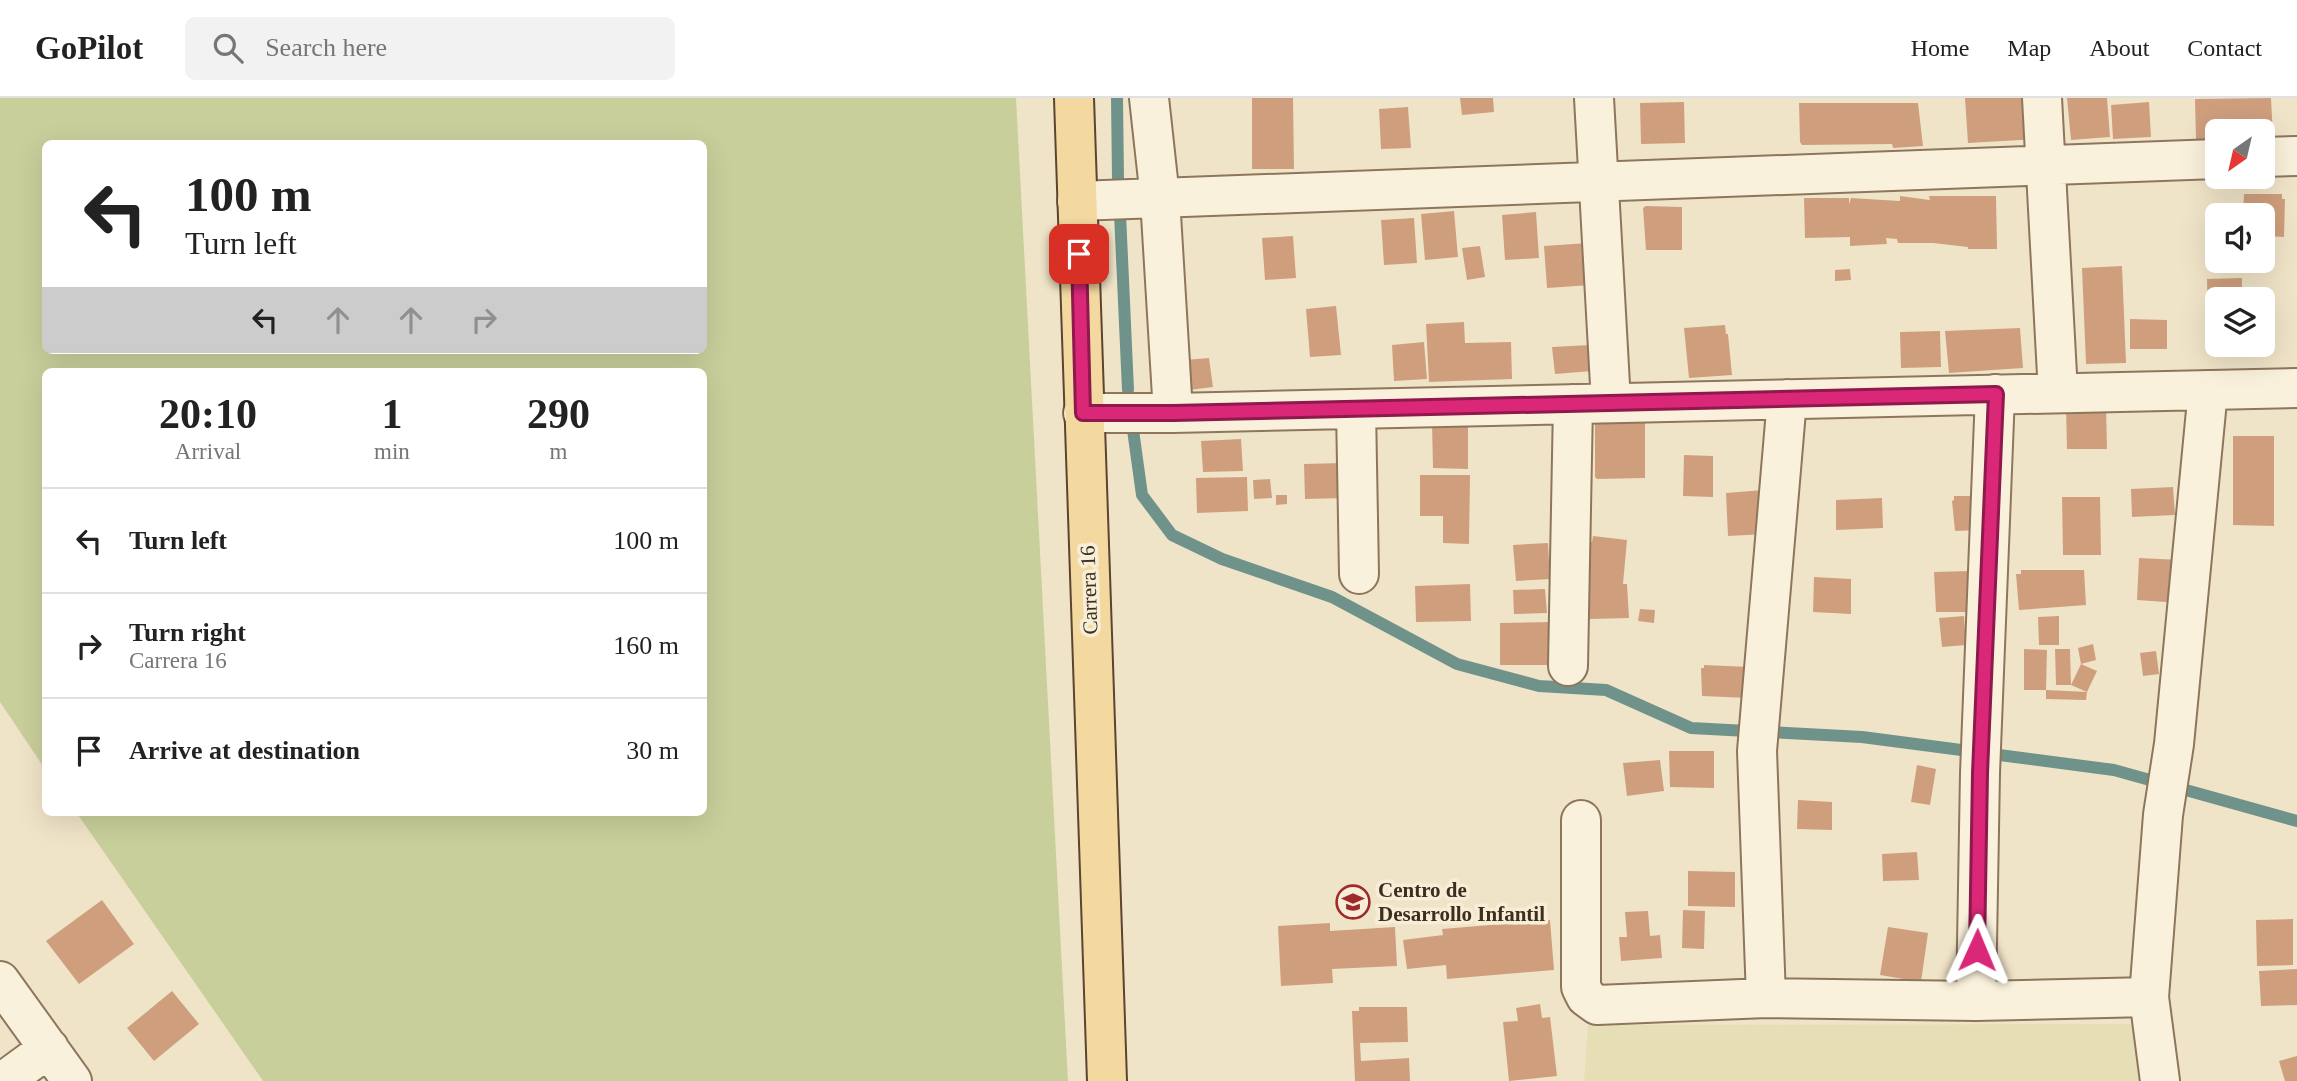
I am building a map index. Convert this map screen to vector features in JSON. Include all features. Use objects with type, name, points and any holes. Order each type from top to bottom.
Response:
[{"type":"main road","name":"Carrera 16","points":[[1074,98],[1107,1081]]},
{"type":"street","points":[[1149,98],[1160,198],[1173,413]]},
{"type":"street","points":[[1594,98],[1611,403]]},
{"type":"street","points":[[2042,98],[2058,393]]},
{"type":"street","points":[[2275,157],[2297,156]]},
{"type":"street","points":[[1077,201],[2205,159]]},
{"type":"street","points":[[1083,413],[2297,388]]},
{"type":"street","points":[[2160,1081],[2149,997],[2163,815],[2174,744],[2208,390]]},
{"type":"street","points":[[1976,1000],[1980,773],[1996,394]]},
{"type":"street","points":[[1766,998],[1757,751],[1787,399]]},
{"type":"street","points":[[1568,666],[1573,404]]},
{"type":"street","points":[[1356,409],[1359,574]]},
{"type":"street","points":[[1581,820],[1581,987],[1586,997],[1597,1005],[1766,998],[1976,1000],[2149,997]]},
{"type":"street","points":[[0,981],[72,1081]]},
{"type":"street","points":[[4,1081],[49,1048]]},
{"type":"shaded area","points":[[2133,1024],[2143,1081],[1584,1081],[1588,1025]]},
{"type":"green space","points":[[0,98],[1016,98],[1068,1081],[263,1081],[79,816],[707,816],[707,368],[42,368],[42,765],[0,702]]},
{"type":"building","points":[[1252,98],[1293,98],[1294,169],[1252,169]]},
{"type":"building","points":[[1460,98],[1493,98],[1494,112],[1462,115]]},
{"type":"building","points":[[1965,98],[2037,98],[2040,139],[1968,143]]},
{"type":"building","points":[[2067,98],[2107,98],[2110,137],[2071,140]]},
{"type":"building","points":[[2271,98],[2272,119],[2205,119],[2205,139],[2196,139],[2195,99]]},
{"type":"building","points":[[1684,102],[1685,143],[1641,144],[1640,103]]},
{"type":"building","points":[[2149,102],[2151,137],[2113,139],[2111,105]]},
{"type":"building","points":[[1799,103],[1918,103],[1923,146],[1893,148],[1892,144],[1802,145]]},
{"type":"building","points":[[1408,107],[1411,148],[1381,149],[1379,109]]},
{"type":"building","points":[[2244,194],[2282,194],[2282,199],[2285,199],[2284,237],[2275,237],[2275,203],[2244,203]]},
{"type":"building","points":[[1900,196],[1930,200],[1929,196],[1996,196],[1997,249],[1968,249],[1933,243],[1898,243],[1897,239],[1886,238],[1887,244],[1850,246],[1850,237],[1805,238],[1804,198],[1849,198],[1849,204],[1851,198],[1900,201]]},
{"type":"building","points":[[1682,207],[1682,250],[1646,250],[1643,208]]},
{"type":"building","points":[[1454,211],[1458,257],[1425,260],[1421,214]]},
{"type":"building","points":[[1536,212],[1539,258],[1505,260],[1502,215]]},
{"type":"building","points":[[1414,218],[1417,263],[1384,265],[1381,220]]},
{"type":"building","points":[[1293,236],[1296,278],[1265,280],[1262,238]]},
{"type":"building","points":[[1588,243],[1591,285],[1547,288],[1544,246]]},
{"type":"building","points":[[1480,246],[1485,277],[1467,280],[1462,248]]},
{"type":"building","points":[[2122,266],[2126,363],[2086,364],[2082,268]]},
{"type":"building","points":[[1850,269],[1851,280],[1835,281],[1835,270]]},
{"type":"building","points":[[2242,278],[2242,287],[2207,287],[2207,279]]},
{"type":"building","points":[[1336,306],[1341,355],[1310,357],[1306,309]]},
{"type":"building","points":[[2130,319],[2167,320],[2167,349],[2130,349]]},
{"type":"building","points":[[1464,322],[1465,343],[1511,342],[1512,379],[1429,382],[1426,324]]},
{"type":"building","points":[[1725,325],[1732,375],[1689,378],[1684,328]]},
{"type":"building","points":[[2020,328],[2023,368],[1949,373],[1945,331]]},
{"type":"building","points":[[1940,331],[1941,367],[1901,368],[1900,332]]},
{"type":"building","points":[[1424,342],[1427,379],[1394,381],[1392,345]]},
{"type":"building","points":[[1590,345],[1592,371],[1555,374],[1552,347]]},
{"type":"building","points":[[1209,358],[1213,387],[1189,390],[1185,360]]},
{"type":"building","points":[[2106,406],[2107,449],[2067,449],[2066,407]]},
{"type":"building","points":[[1595,419],[1645,420],[1645,478],[1595,477]]},
{"type":"building","points":[[1432,424],[1468,424],[1468,469],[1433,468]]},
{"type":"building","points":[[2233,436],[2274,436],[2274,526],[2233,525]]},
{"type":"building","points":[[1241,439],[1243,471],[1203,472],[1201,441]]},
{"type":"building","points":[[1684,455],[1713,456],[1713,497],[1683,496]]},
{"type":"building","points":[[1343,463],[1345,498],[1305,499],[1304,464]]},
{"type":"building","points":[[1420,475],[1470,475],[1469,544],[1443,543],[1443,516],[1420,516]]},
{"type":"building","points":[[1247,477],[1248,511],[1197,513],[1196,478]]},
{"type":"building","points":[[1270,479],[1272,498],[1254,499],[1253,480]]},
{"type":"building","points":[[2173,487],[2175,515],[2132,517],[2131,489]]},
{"type":"building","points":[[1763,490],[1766,534],[1728,536],[1726,493]]},
{"type":"building","points":[[1276,495],[1287,495],[1287,504],[1276,505]]},
{"type":"building","points":[[1954,496],[1977,496],[1978,530],[1955,531],[1952,501]]},
{"type":"building","points":[[2062,497],[2100,497],[2101,555],[2063,555]]},
{"type":"building","points":[[1882,498],[1883,528],[1836,530],[1836,500]]},
{"type":"building","points":[[1593,536],[1627,540],[1623,584],[1627,584],[1629,618],[1590,619],[1588,542],[1592,542]]},
{"type":"building","points":[[1548,543],[1550,579],[1516,581],[1513,545]]},
{"type":"building","points":[[2139,558],[2181,560],[2180,603],[2137,600]]},
{"type":"building","points":[[2021,570],[2084,570],[2086,605],[2019,610],[2016,574],[2021,574]]},
{"type":"building","points":[[1970,571],[1972,612],[1936,612],[1934,572]]},
{"type":"building","points":[[1814,577],[1851,579],[1851,614],[1813,612]]},
{"type":"building","points":[[1470,584],[1471,621],[1416,622],[1415,586]]},
{"type":"building","points":[[1545,589],[1547,613],[1514,614],[1513,590]]},
{"type":"building","points":[[1640,609],[1655,610],[1654,623],[1638,621]]},
{"type":"building","points":[[1964,616],[1966,645],[1942,647],[1939,618]]},
{"type":"building","points":[[2059,616],[2059,645],[2039,645],[2038,617]]},
{"type":"building","points":[[1554,622],[1554,665],[1500,665],[1500,623]]},
{"type":"building","points":[[2093,644],[2096,660],[2081,664],[2078,648]]},
{"type":"building","points":[[2024,649],[2047,650],[2046,690],[2024,690]]},
{"type":"building","points":[[2055,649],[2070,649],[2071,685],[2056,685]]},
{"type":"building","points":[[2156,651],[2159,674],[2143,676],[2140,653]]},
{"type":"building","points":[[2081,664],[2097,671],[2087,692],[2071,685]]},
{"type":"building","points":[[1704,665],[1749,667],[1748,698],[1702,696],[1701,668],[1704,668]]},
{"type":"building","points":[[2046,690],[2087,692],[2086,700],[2046,699]]},
{"type":"building","points":[[1669,751],[1714,751],[1714,788],[1670,787]]},
{"type":"building","points":[[1660,760],[1664,791],[1627,796],[1623,763]]},
{"type":"building","points":[[1917,765],[1936,769],[1930,805],[1911,802]]},
{"type":"building","points":[[1798,800],[1832,802],[1832,830],[1797,829]]},
{"type":"building","points":[[1917,852],[1919,880],[1883,881],[1882,854]]},
{"type":"building","points":[[1688,871],[1735,872],[1735,907],[1688,906]]},
{"type":"building","points":[[102,900],[134,944],[79,984],[46,941]]},
{"type":"building","points":[[1683,910],[1705,911],[1704,949],[1682,948]]},
{"type":"building","points":[[1648,911],[1650,936],[1660,935],[1662,958],[1621,961],[1619,937],[1627,937],[1625,912]]},
{"type":"building","points":[[2293,919],[2293,965],[2257,966],[2256,920]]},
{"type":"building","points":[[1550,920],[1554,970],[1447,979],[1446,965],[1407,969],[1403,940],[1443,935],[1442,929]]},
{"type":"building","points":[[1330,923],[1330,931],[1395,927],[1397,966],[1332,969],[1333,983],[1281,986],[1278,926]]},
{"type":"building","points":[[1888,927],[1928,933],[1921,982],[1880,975]]},
{"type":"building","points":[[2297,969],[2297,1005],[2261,1006],[2259,971]]},
{"type":"building","points":[[172,991],[199,1024],[154,1061],[127,1028]]},
{"type":"building","points":[[1540,1004],[1542,1018],[1550,1017],[1557,1076],[1509,1081],[1503,1022],[1518,1021],[1516,1008]]},
{"type":"building","points":[[1359,1007],[1407,1007],[1408,1042],[1360,1043],[1361,1061],[1409,1058],[1410,1081],[1355,1081],[1352,1011],[1359,1011]]},
{"type":"building","points":[[2297,1056],[2297,1081],[2285,1081],[2279,1061]]},
{"type":"waterway","points":[[1117,98],[1118,178]]},
{"type":"waterway","points":[[1120,214],[1128,390]]},
{"type":"waterway","points":[[1133,430],[1142,495],[1172,535],[1222,559],[1332,597],[1457,664],[1539,686],[1606,690],[1691,728],[1862,737],[2114,770],[2297,821]]},
{"type":"place","name":"Centro de Desarrollo Infantil","points":[[1353,902]]},
{"type":"route","points":[[1079,254],[1083,413],[1996,394],[1980,773],[1977,950]]}]
